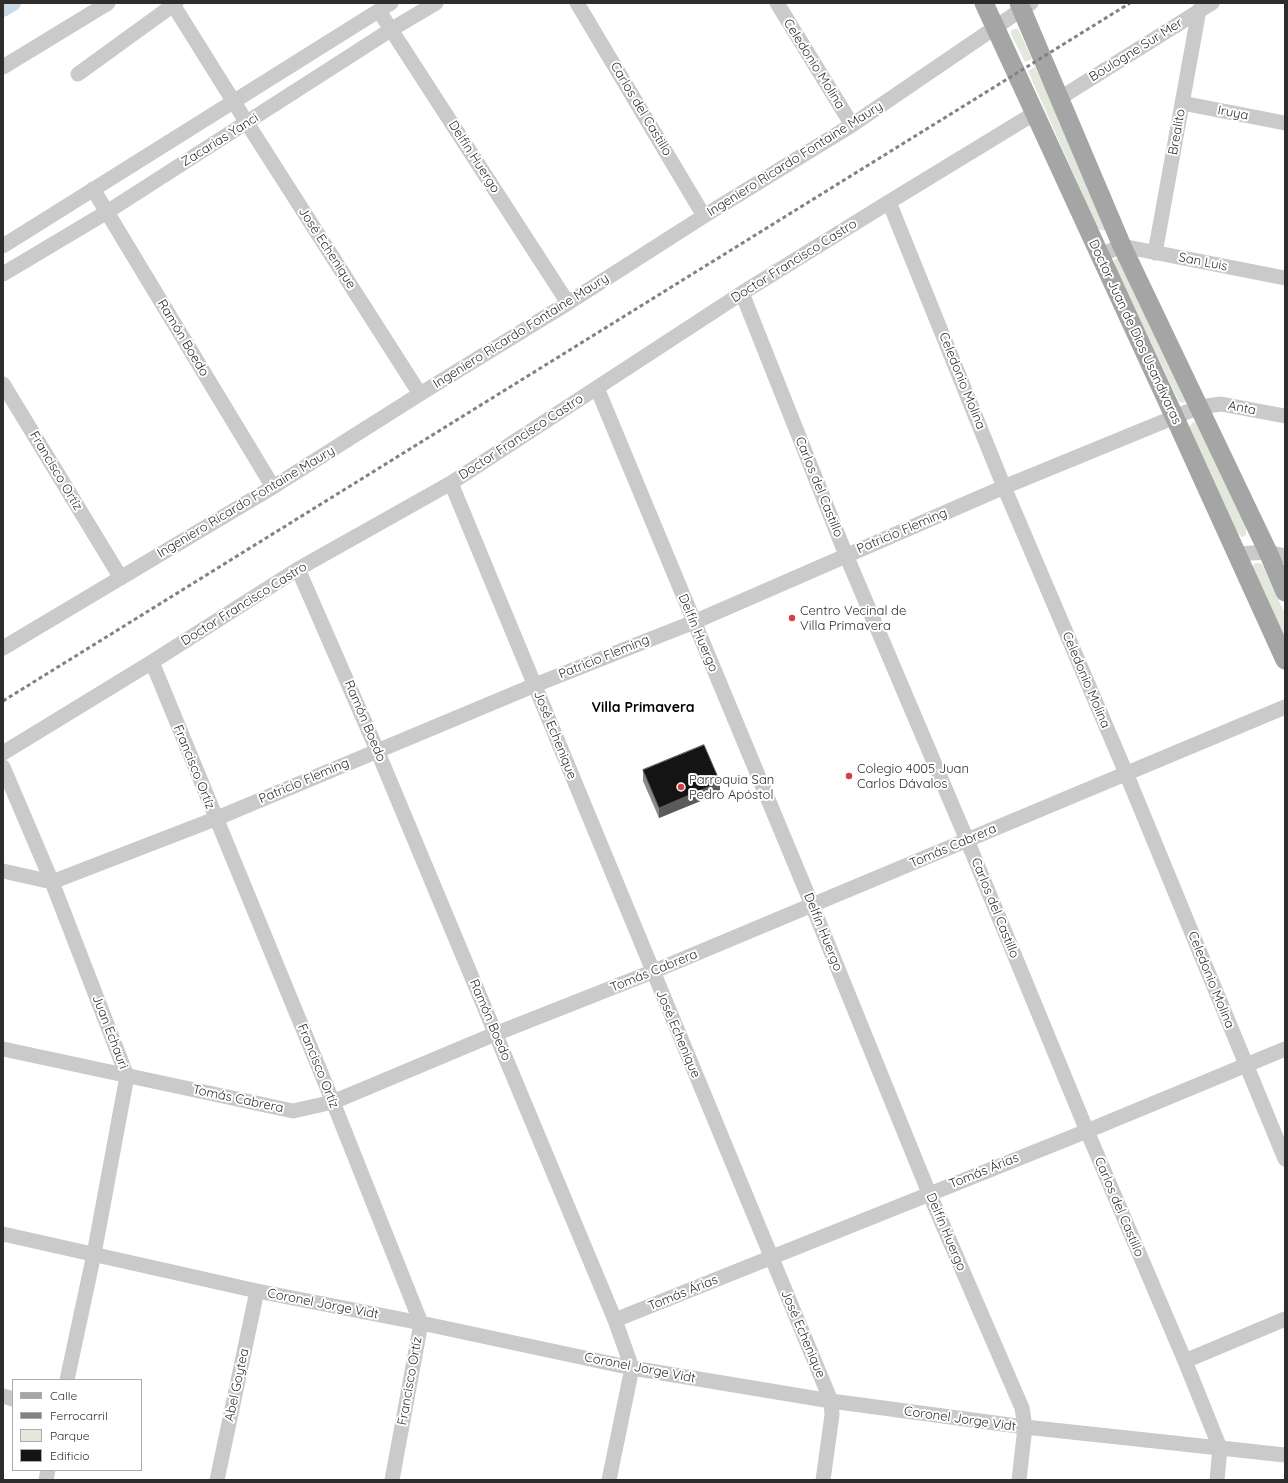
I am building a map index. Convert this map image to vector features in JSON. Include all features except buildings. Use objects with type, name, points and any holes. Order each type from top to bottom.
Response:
[{"type":"main road","name":"Doctor Juan de Dios Usandivaras","points":[[984,3],[1285,660]]},
{"type":"main road","name":"Doctor Juan de Dios Usandivaras","points":[[1024,5],[1041,58],[1060,98],[1122,246],[1199,407],[1277,554],[1285,592]]},
{"type":"street","points":[[3,67],[108,3]]},
{"type":"street","name":"Zacarias Yanci","points":[[3,274],[107,212],[392,29],[436,3]]},
{"type":"street","name":"Carlos del Castillo","points":[[577,3],[704,216]]},
{"type":"street","name":"Celedonio Molina","points":[[777,3],[852,125]]},
{"type":"street","points":[[78,74],[174,4]]},
{"type":"street","name":"José Echenique","points":[[174,4],[247,123],[420,394]]},
{"type":"street","name":"Ingeniero Ricardo Fontaine Maury","points":[[3,648],[273,487],[568,303],[704,216],[852,125],[996,28],[1024,5]]},
{"type":"street","name":"Zacarias Yanci","points":[[3,246],[385,7]]},
{"type":"street","name":"Delfín Huergo","points":[[385,7],[392,29],[568,303]]},
{"type":"street","name":"Boulogne Sur Mer","points":[[1060,98],[1206,7]]},
{"type":"street","name":"Brealito","points":[[1155,253],[1182,103],[1206,7]]},
{"type":"street","name":"Iruya","points":[[1182,103],[1285,123]]},
{"type":"street","name":"Doctor Francisco Castro","points":[[3,753],[152,662],[298,570],[451,483],[742,293],[1035,113]]},
{"type":"street","name":"Ramón Boedo","points":[[93,189],[273,487]]},
{"type":"street","name":"Celedonio Molina","points":[[889,202],[1004,487],[1126,773],[1285,1159]]},
{"type":"street","points":[[1100,255],[1122,246]]},
{"type":"street","name":"San Luis","points":[[1122,246],[1285,278]]},
{"type":"street","name":"Carlos del Castillo","points":[[742,293],[846,555],[967,840],[1220,1448],[1217,1480]]},
{"type":"street","name":"Francisco Ortíz","points":[[3,384],[121,578]]},
{"type":"street","name":"Delfín Huergo","points":[[597,388],[812,905],[929,1193],[1022,1408],[1025,1427],[1019,1480]]},
{"type":"street","name":"Anta","points":[[1199,407],[1221,404],[1285,416]]},
{"type":"street","name":"Patricio Fleming","points":[[52,882],[215,819],[535,685],[694,622],[1004,487],[1199,407]]},
{"type":"street","name":"José Echenique","points":[[451,483],[652,972],[831,1401],[832,1415],[823,1480]]},
{"type":"street","points":[[1237,554],[1277,554]]},
{"type":"street","name":"Ramón Boedo","points":[[298,570],[377,750],[615,1320],[632,1368]]},
{"type":"street","name":"Francisco Ortíz","points":[[152,662],[215,819],[333,1102],[421,1323],[394,1479]]},
{"type":"street","name":"Tomás Cabrera","points":[[3,1049],[293,1111],[333,1102],[495,1034],[652,972],[1285,707]]},
{"type":"street","name":"Juan Echauri","points":[[3,767],[52,882],[127,1076],[94,1254],[67,1379]]},
{"type":"street","points":[[3,871],[52,882]]},
{"type":"street","name":"Tomás Árias","points":[[615,1320],[1087,1131],[1285,1049]]},
{"type":"street","name":"Coronel Jorge Vidt","points":[[3,1234],[257,1290],[632,1368],[831,1401],[1025,1427],[1285,1455]]},
{"type":"street","name":"Abel Goytea","points":[[217,1480],[257,1290]]},
{"type":"street","points":[[1185,1361],[1285,1319]]},
{"type":"street","points":[[609,1480],[632,1368]]},
{"type":"green space","points":[[1018,29],[1032,59],[1025,62],[1011,34],[1011,30]]},
{"type":"green space","points":[[1035,67],[1105,219],[1107,230],[1100,230],[1096,225],[1028,71]]},
{"type":"green space","points":[[1120,258],[1186,401],[1184,403],[1179,402],[1115,266],[1114,260]]},
{"type":"green space","points":[[1193,422],[1196,423],[1246,527],[1246,535],[1242,537],[1237,532],[1189,427]]},
{"type":"green space","points":[[1260,563],[1263,566],[1285,614],[1285,638],[1253,568],[1253,565]]},
{"type":"waterway","points":[[3,9],[13,3]]},
{"type":"railway","points":[[3,701],[1130,3]]},
{"type":"place","name":"Centro Vecinal de Villa Primavera","points":[[792,618]]},
{"type":"place","name":"Colegio 4005 Juan Carlos Dávalos","points":[[849,776]]},
{"type":"place","name":"Parroquia San Pedro Apóstol","points":[[681,787]]},
{"type":"district","name":"Villa Primavera","points":[[643,708]]}]
